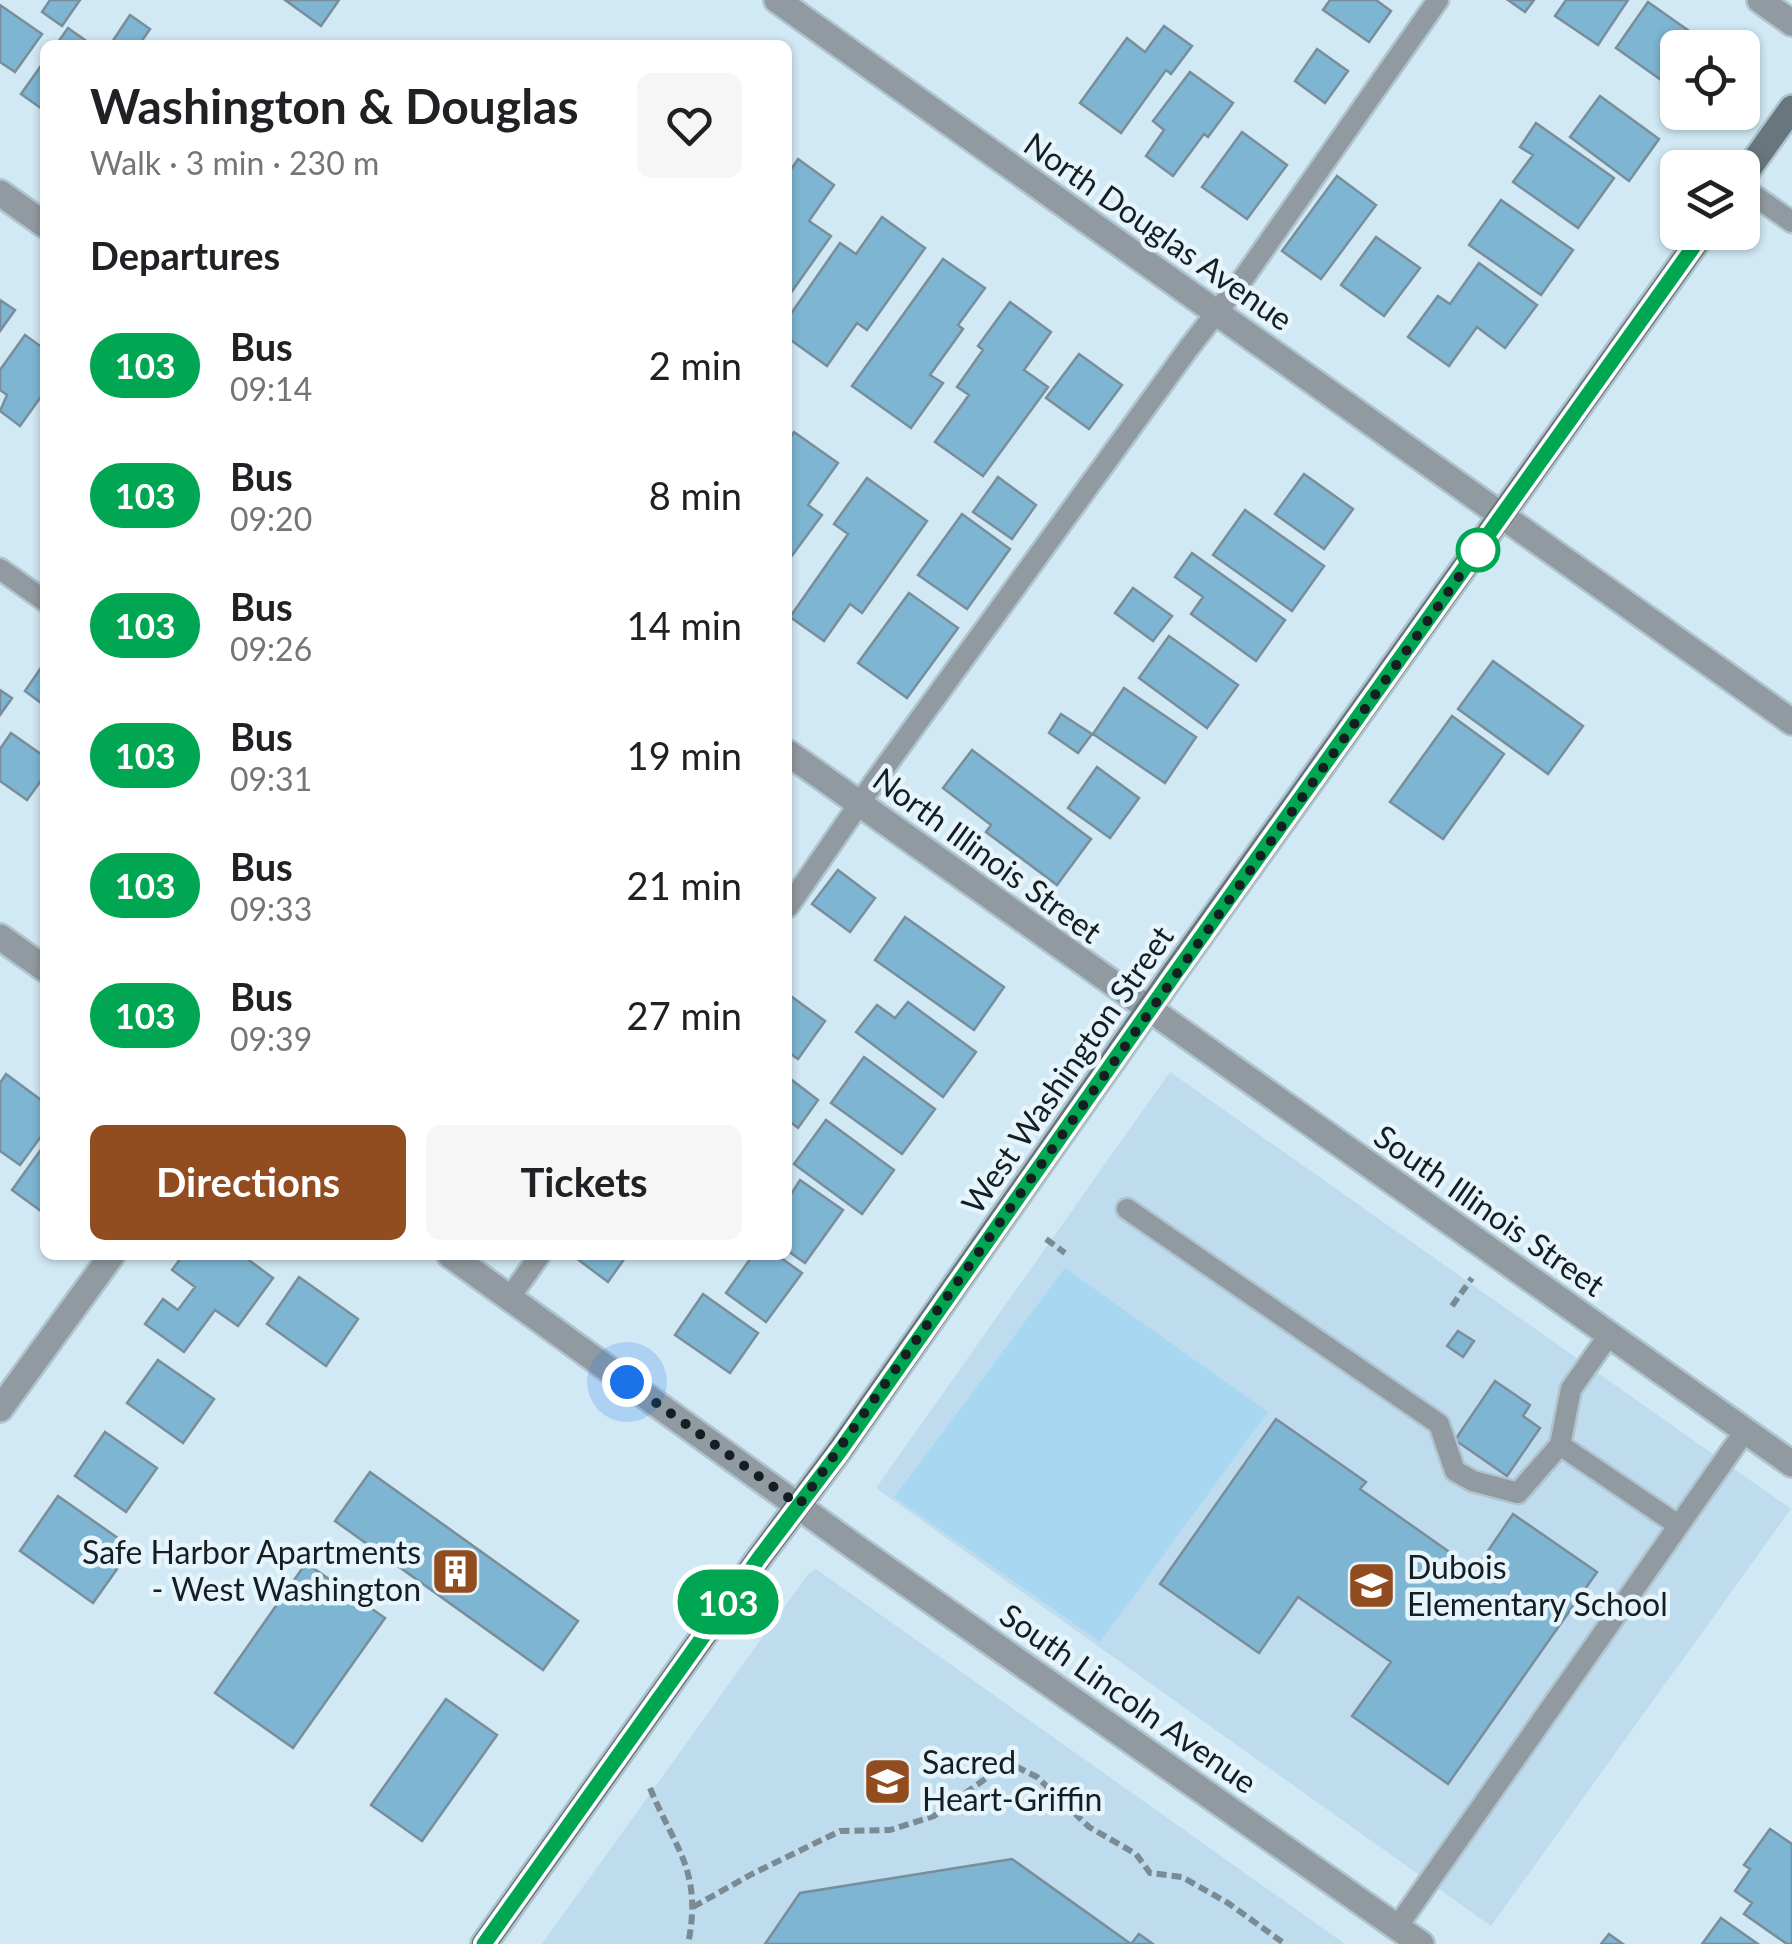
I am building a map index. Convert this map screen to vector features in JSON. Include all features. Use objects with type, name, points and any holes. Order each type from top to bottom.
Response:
[{"type":"street","name":"North Douglas Avenue","points":[[777,0],[1792,722]]},
{"type":"street","points":[[1760,0],[1792,23]]},
{"type":"street","points":[[1760,153],[1792,108]]},
{"type":"street","points":[[0,193],[40,221]]},
{"type":"street","name":"West Washington Street","points":[[484,1944],[1691,250]]},
{"type":"street","name":"North Illinois Street","points":[[792,757],[1148,1010]]},
{"type":"street","points":[[0,937],[40,965]]},
{"type":"street","name":"South Illinois Street","points":[[1148,1010],[1792,1464]]},
{"type":"street","points":[[0,1409],[108,1260]]},
{"type":"street","name":"South Lincoln Avenue","points":[[457,1260],[1420,1944]]},
{"type":"lane","points":[[792,902],[875,781],[1438,0]]},
{"type":"lane","points":[[1760,200],[1792,222]]},
{"type":"lane","points":[[0,569],[40,597]]},
{"type":"lane","points":[[1127,1209],[1440,1424],[1454,1471],[1473,1482],[1518,1493],[1560,1445],[1572,1388],[1609,1335]]},
{"type":"lane","points":[[510,1297],[536,1260]]},
{"type":"lane","points":[[1396,1927],[1745,1431]]},
{"type":"lane","points":[[1560,1445],[1678,1524]]},
{"type":"path","points":[[1046,1239],[1065,1253]]},
{"type":"path","points":[[1452,1306],[1472,1278]]},
{"type":"path","points":[[694,1908],[752,1874],[840,1831],[890,1830],[934,1816],[1003,1766],[1018,1767],[1037,1777],[1089,1827],[1136,1854],[1150,1873],[1182,1877],[1228,1902],[1284,1944]]},
{"type":"path","points":[[650,1788],[680,1846],[694,1908],[688,1944]]},
{"type":"shaded area","points":[[1170,1072],[1791,1509],[1491,1926],[876,1488]]},
{"type":"shaded area","points":[[1065,1268],[1268,1412],[1100,1642],[894,1497]]},
{"type":"shaded area","name":"Sacred Heart-Griffin","points":[[816,1569],[1345,1944],[542,1944],[808,1574]]},
{"type":"building","points":[[50,0],[80,0],[62,26],[42,12]]},
{"type":"building","points":[[285,0],[339,0],[321,26]]},
{"type":"building","points":[[1330,0],[1376,0],[1391,11],[1369,42],[1323,10]]},
{"type":"building","points":[[1508,0],[1534,0],[1525,12]]},
{"type":"building","points":[[1566,0],[1628,0],[1598,45],[1555,16]]},
{"type":"building","points":[[1648,2],[1688,30],[1660,30],[1660,79],[1616,48]]},
{"type":"building","points":[[0,5],[42,34],[15,72],[0,62]]},
{"type":"building","points":[[130,15],[150,29],[142,40],[113,40]]},
{"type":"building","points":[[1164,26],[1192,46],[1171,74],[1166,70],[1121,133],[1080,103],[1127,38],[1145,52]]},
{"type":"building","points":[[68,28],[85,40],[60,40]]},
{"type":"building","points":[[1317,49],[1348,71],[1325,103],[1295,81]]},
{"type":"building","points":[[40,67],[40,107],[21,94]]},
{"type":"building","points":[[1190,72],[1233,103],[1173,176],[1146,156],[1164,130],[1153,121]]},
{"type":"building","points":[[1600,96],[1659,139],[1629,181],[1570,137]]},
{"type":"building","points":[[1536,123],[1614,178],[1578,228],[1513,182],[1533,155],[1520,147]]},
{"type":"building","points":[[1242,132],[1287,165],[1247,219],[1202,187]]},
{"type":"building","points":[[798,159],[834,185],[809,221],[831,236],[792,291],[792,168]]},
{"type":"building","points":[[1337,176],[1376,205],[1321,279],[1282,251]]},
{"type":"building","points":[[1501,200],[1573,250],[1541,295],[1469,245]]},
{"type":"building","points":[[882,217],[925,248],[867,330],[857,323],[827,366],[792,341],[792,312],[840,243],[856,254]]},
{"type":"building","points":[[1376,237],[1420,268],[1384,316],[1341,285]]},
{"type":"building","points":[[943,259],[985,288],[958,325],[963,329],[930,375],[943,383],[911,428],[852,386]]},
{"type":"building","points":[[1479,263],[1537,305],[1505,348],[1477,327],[1449,366],[1408,337],[1438,296],[1450,304]]},
{"type":"building","points":[[0,300],[15,310],[0,331]]},
{"type":"building","points":[[1010,302],[1051,332],[1024,370],[1048,387],[983,476],[935,442],[969,395],[957,387],[983,350],[978,346]]},
{"type":"building","points":[[25,335],[40,346],[40,398],[20,426],[0,411],[7,395],[0,390],[0,370]]},
{"type":"building","points":[[1079,354],[1122,385],[1089,429],[1046,398]]},
{"type":"building","points":[[794,432],[838,463],[808,505],[822,515],[792,556]]},
{"type":"building","points":[[1304,474],[1353,509],[1324,549],[1275,514]]},
{"type":"building","points":[[998,477],[1036,505],[1012,539],[973,512]]},
{"type":"building","points":[[867,478],[927,521],[862,613],[850,604],[824,641],[792,618],[792,614],[848,534],[834,524]]},
{"type":"building","points":[[1245,510],[1324,566],[1292,611],[1213,555]]},
{"type":"building","points":[[962,514],[1010,549],[967,609],[918,575]]},
{"type":"building","points":[[1192,553],[1285,620],[1256,661],[1191,614],[1203,597],[1175,577]]},
{"type":"building","points":[[1133,588],[1172,616],[1153,641],[1115,613]]},
{"type":"building","points":[[909,593],[958,628],[907,698],[858,663]]},
{"type":"building","points":[[1169,636],[1238,685],[1207,728],[1139,678]]},
{"type":"building","points":[[1493,661],[1583,726],[1548,774],[1458,709]]},
{"type":"building","points":[[40,669],[40,702],[25,691]]},
{"type":"building","points":[[1124,688],[1196,737],[1165,783],[1093,734]]},
{"type":"building","points":[[0,690],[12,698],[0,715]]},
{"type":"building","points":[[1061,714],[1092,734],[1078,753],[1049,733]]},
{"type":"building","points":[[1452,716],[1504,754],[1443,839],[1390,802]]},
{"type":"building","points":[[11,733],[40,753],[40,782],[27,800],[0,781],[0,749]]},
{"type":"building","points":[[972,750],[1091,839],[1057,885],[986,832],[991,825],[943,788]]},
{"type":"building","points":[[1097,767],[1139,798],[1110,838],[1068,808]]},
{"type":"building","points":[[838,870],[875,898],[850,932],[812,904]]},
{"type":"building","points":[[905,917],[1004,987],[974,1030],[875,960]]},
{"type":"building","points":[[792,997],[825,1021],[798,1059],[792,1055]]},
{"type":"building","points":[[908,1002],[976,1052],[943,1097],[856,1032],[877,1005],[895,1018]]},
{"type":"building","points":[[864,1057],[935,1109],[902,1154],[831,1103]]},
{"type":"building","points":[[6,1074],[40,1099],[40,1138],[20,1165],[0,1151],[0,1083]]},
{"type":"building","points":[[792,1080],[818,1100],[798,1128],[792,1123]]},
{"type":"building","points":[[826,1120],[894,1170],[862,1214],[794,1164]]},
{"type":"building","points":[[40,1151],[40,1210],[12,1190]]},
{"type":"building","points":[[800,1180],[843,1210],[805,1263],[792,1254],[792,1193]]},
{"type":"building","points":[[179,1260],[249,1260],[273,1278],[238,1326],[215,1310],[184,1352],[145,1324],[163,1299],[178,1310],[195,1287],[172,1270]]},
{"type":"building","points":[[579,1260],[623,1260],[608,1282]]},
{"type":"building","points":[[749,1260],[784,1260],[802,1273],[766,1322],[726,1293]]},
{"type":"building","points":[[299,1277],[358,1319],[326,1366],[267,1324]]},
{"type":"building","points":[[703,1294],[758,1333],[730,1373],[675,1335]]},
{"type":"building","points":[[1458,1331],[1474,1341],[1463,1357],[1447,1346]]},
{"type":"building","points":[[158,1360],[214,1399],[183,1443],[127,1403]]},
{"type":"building","points":[[1495,1381],[1530,1405],[1523,1416],[1540,1428],[1507,1476],[1455,1440]]},
{"type":"building","points":[[1276,1419],[1366,1482],[1360,1489],[1475,1570],[1513,1514],[1597,1572],[1448,1784],[1352,1716],[1391,1662],[1298,1597],[1259,1653],[1160,1584]]},
{"type":"building","points":[[105,1432],[157,1468],[126,1512],[75,1476]]},
{"type":"building","name":"Safe Harbor Apartments - West Washington","points":[[370,1472],[578,1621],[543,1670],[335,1521]]},
{"type":"building","points":[[58,1496],[132,1548],[93,1603],[20,1551]]},
{"type":"building","points":[[306,1563],[385,1618],[293,1748],[215,1693]]},
{"type":"building","points":[[446,1699],[497,1735],[422,1841],[371,1805]]},
{"type":"building","points":[[1770,1829],[1792,1844],[1792,1944],[1744,1914],[1752,1903],[1735,1891],[1750,1869],[1744,1865]]},
{"type":"building","points":[[1012,1859],[1131,1944],[765,1944],[800,1893]]},
{"type":"building","points":[[1721,1918],[1758,1944],[1702,1944]]},
{"type":"building","points":[[1139,1934],[1153,1944],[1131,1944]]},
{"type":"building","points":[[1609,1934],[1623,1944],[1601,1944]]},
{"type":"bus line","name":"103","points":[[484,1944],[759,1558],[840,1451],[1691,250]]},
{"type":"place","name":"Safe Harbor Apartments - West Washington","points":[[456,1571]]},
{"type":"place","name":"Dubois Elementary School","points":[[1372,1586]]},
{"type":"place","name":"Sacred Heart-Griffin","points":[[887,1781]]},
{"type":"route","points":[[627,1382],[799,1505],[1478,550]]}]
